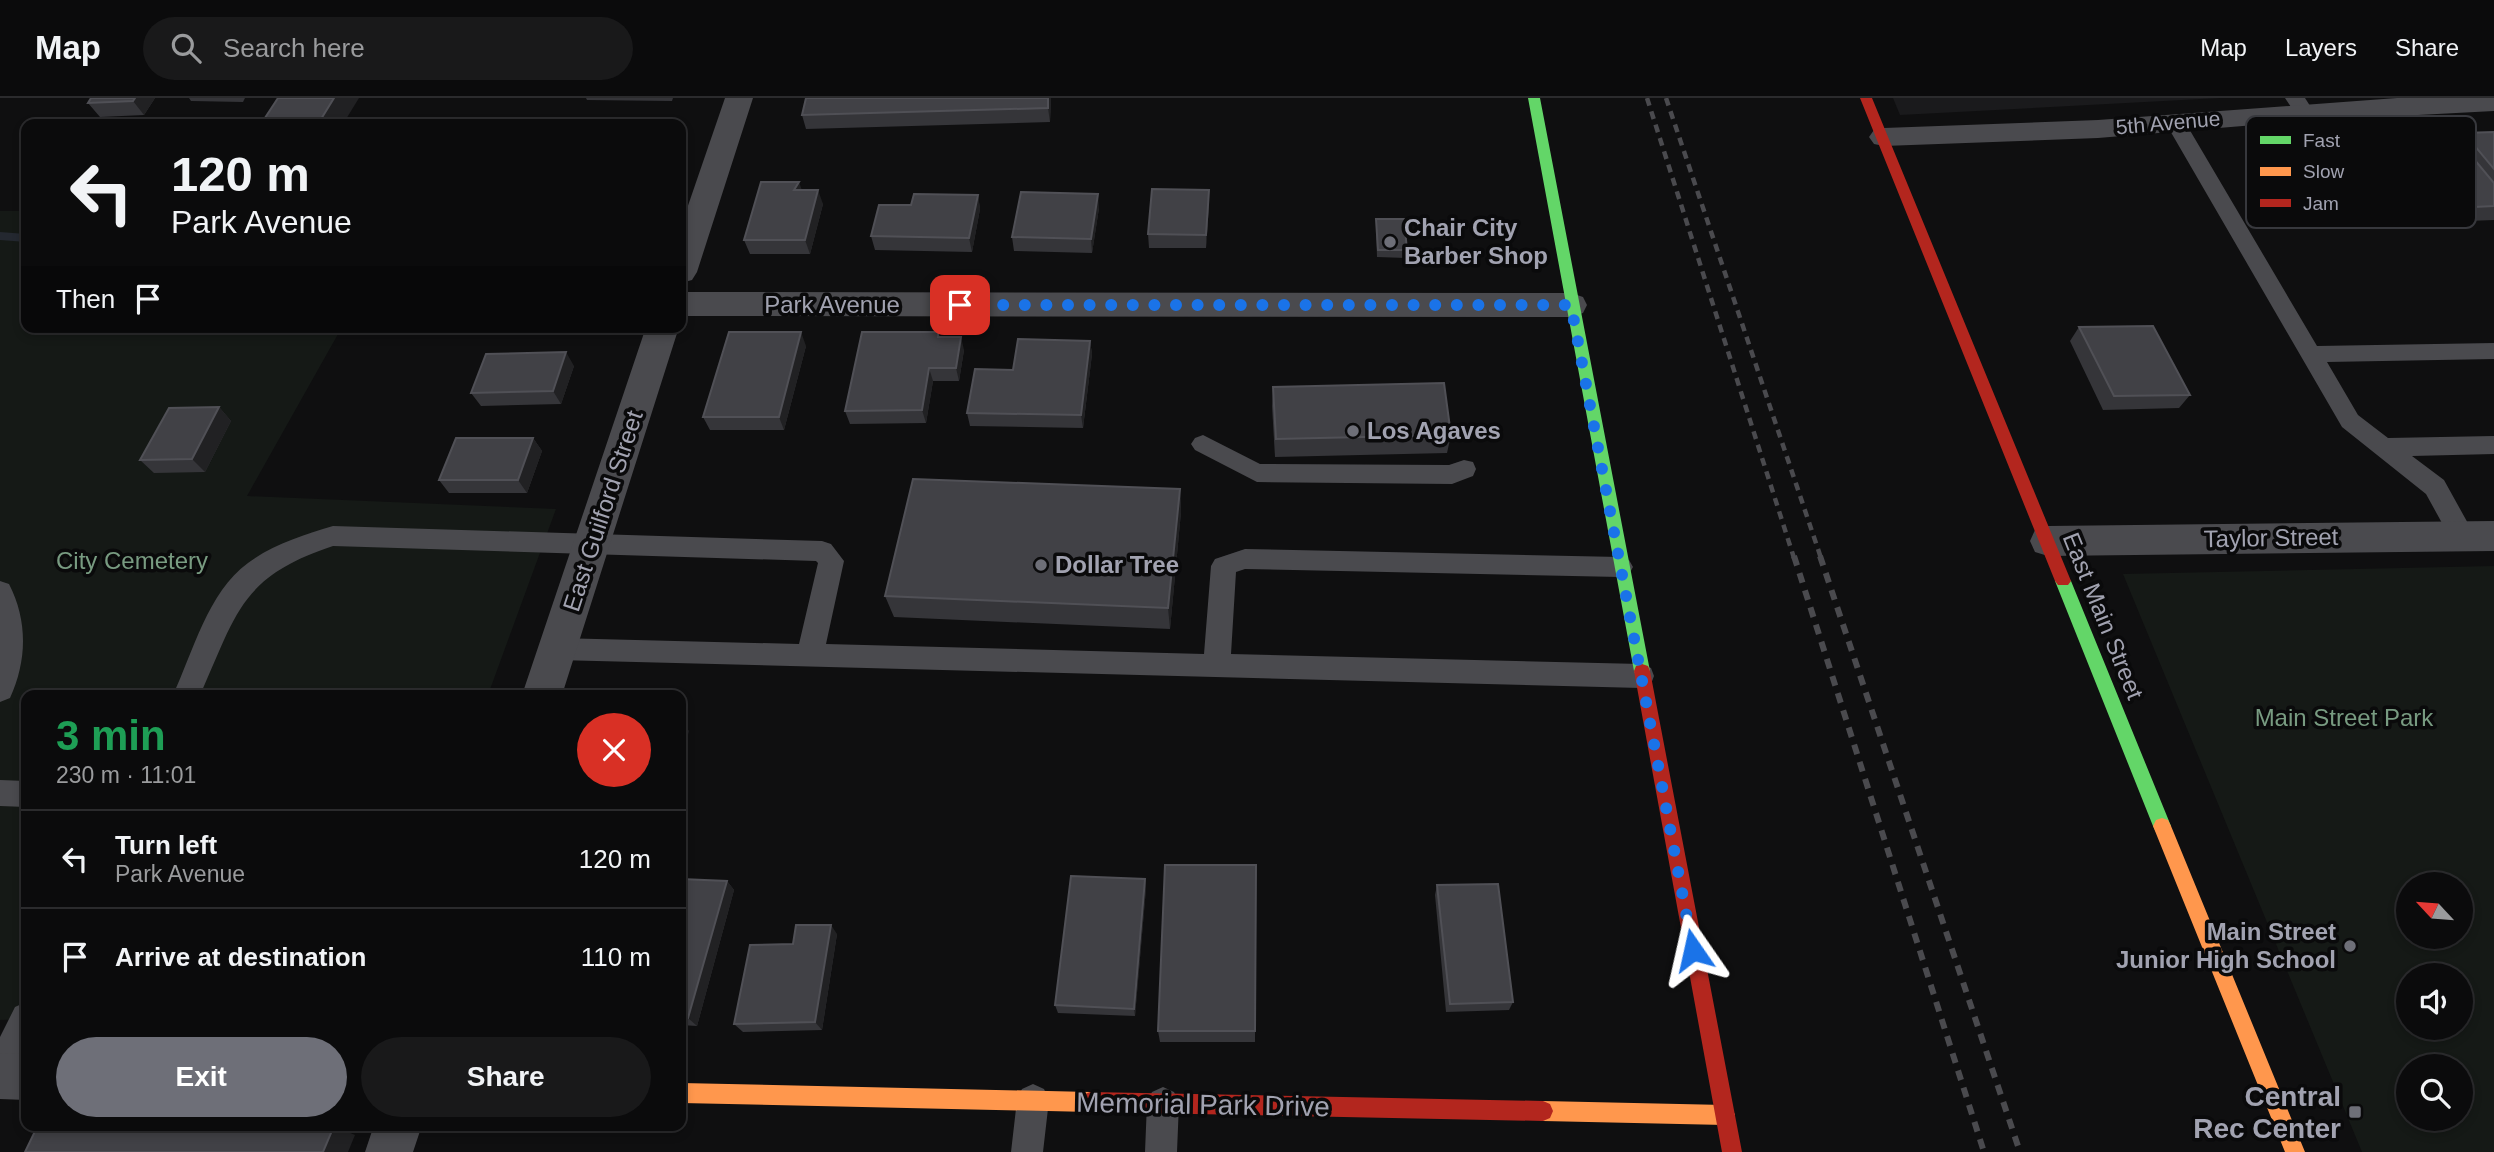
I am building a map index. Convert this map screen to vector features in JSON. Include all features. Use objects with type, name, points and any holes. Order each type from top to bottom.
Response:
[{"type":"street","points":[[686,257],[739,98]]},
{"type":"street","points":[[1534,98],[1731,1152]]},
{"type":"street","name":"East Main Street","points":[[1866,98],[2295,1152]]},
{"type":"street","name":"5th Avenue","points":[[1884,137],[2098,129],[2175,122],[2299,105],[2494,102]]},
{"type":"street","name":"Park Avenue","points":[[686,304],[1571,305]]},
{"type":"street","name":"East Guilford Street","points":[[544,690],[661,333]]},
{"type":"street","name":"Taylor Street","points":[[2048,541],[2478,536]]},
{"type":"street","points":[[0,1074],[21,1076]]},
{"type":"street","name":"Memorial Park Drive","points":[[686,1093],[1725,1115]]},
{"type":"street","points":[[389,1152],[396,1131]]},
{"type":"lane","points":[[2175,122],[2350,421],[2435,487],[2478,536]]},
{"type":"lane","points":[[2310,354],[2494,351]]},
{"type":"lane","points":[[1203,444],[1257,473],[1452,475],[1464,469]]},
{"type":"lane","points":[[2385,447],[2494,445]]},
{"type":"lane","points":[[188,690],[230,601],[253,573],[289,550],[332,536],[822,551],[831,561],[810,655]]},
{"type":"lane","points":[[1217,665],[1224,566],[1245,559],[1620,568]]},
{"type":"lane","points":[[0,592],[12,635],[7,674],[0,690]]},
{"type":"lane","points":[[557,649],[1641,676]]},
{"type":"lane","points":[[0,793],[21,794]]},
{"type":"lane","points":[[0,1074],[21,1029]]},
{"type":"lane","points":[[1027,1152],[1034,1100]]},
{"type":"lane","points":[[1161,1152],[1163,1103]]},
{"type":"shaded area","points":[[1893,98],[2220,98],[1900,115]]},
{"type":"green space","name":"City Cemetery","points":[[0,211],[21,211],[21,333],[339,333],[247,496],[556,509],[490,690],[21,690],[21,1019],[0,1020]]},
{"type":"green space","name":"Main Street Park","points":[[2494,566],[2494,1152],[2362,1152],[2123,574]]},
{"type":"building","points":[[91,98],[135,98],[133,101],[88,103]]},
{"type":"building","points":[[278,98],[334,98],[321,119],[264,119]]},
{"type":"building","points":[[806,98],[1048,98],[1048,108],[802,115]]},
{"type":"building","points":[[2494,132],[2494,169],[2476,147],[2476,133]]},
{"type":"building","points":[[2476,161],[2494,183],[2494,206],[2476,207]]},
{"type":"building","points":[[761,182],[799,182],[794,190],[818,190],[805,240],[744,240]]},
{"type":"building","points":[[1152,189],[1209,190],[1206,235],[1148,234]]},
{"type":"building","points":[[1021,192],[1098,194],[1091,239],[1012,237]]},
{"type":"building","points":[[914,194],[978,195],[969,238],[871,236],[879,205],[911,205]]},
{"type":"building","points":[[1376,219],[1404,219],[1407,250],[1378,250]]},
{"type":"building","points":[[2153,326],[2190,395],[2114,396],[2079,327]]},
{"type":"building","points":[[729,332],[801,332],[779,417],[703,417]]},
{"type":"building","points":[[862,332],[938,332],[938,337],[961,337],[956,368],[929,368],[922,410],[845,411]]},
{"type":"building","points":[[1018,339],[1090,341],[1081,415],[967,413],[975,369],[1013,370]]},
{"type":"building","points":[[566,352],[553,391],[471,393],[486,354]]},
{"type":"building","points":[[1444,383],[1451,435],[1276,439],[1273,387]]},
{"type":"building","points":[[219,407],[192,459],[140,460],[169,408]]},
{"type":"building","points":[[456,438],[533,438],[518,480],[439,480]]},
{"type":"building","name":"Dollar Tree","points":[[913,479],[1180,489],[1168,608],[885,596]]},
{"type":"building","points":[[1165,865],[1256,865],[1255,1031],[1158,1031]]},
{"type":"building","points":[[1071,876],[1145,879],[1134,1009],[1055,1005]]},
{"type":"building","points":[[686,879],[727,881],[688,1018]]},
{"type":"building","points":[[1498,884],[1513,1002],[1450,1004],[1437,885]]},
{"type":"building","points":[[796,925],[831,925],[815,1022],[734,1024],[750,945],[793,944]]},
{"type":"building","points":[[35,1131],[332,1131],[323,1152],[25,1152]]},
{"type":"waterway","points":[[0,236],[21,238]]},
{"type":"railway","points":[[1647,98],[1794,558]]},
{"type":"railway","points":[[1666,98],[1821,558]]},
{"type":"railway","points":[[1794,556],[1984,1152]]},
{"type":"railway","points":[[1820,556],[2020,1152]]},
{"type":"traffic: fast","points":[[1534,98],[1642,671]]},
{"type":"traffic: fast","points":[[2063,581],[2162,826]]},
{"type":"traffic: slow","points":[[2162,826],[2295,1152]]},
{"type":"traffic: slow","points":[[686,1093],[1090,1102]]},
{"type":"traffic: slow","points":[[1543,1111],[1725,1115]]},
{"type":"traffic: jam","points":[[1866,98],[2063,581]]},
{"type":"traffic: jam","points":[[1642,671],[1732,1152]]},
{"type":"traffic: jam","points":[[1090,1102],[1543,1111]]},
{"type":"place","name":"Chair City Barber Shop","points":[[1390,242]]},
{"type":"place","name":"Los Agaves","points":[[1353,431]]},
{"type":"place","name":"Dollar Tree","points":[[1041,565]]},
{"type":"place","name":"Main Street Junior High School","points":[[2350,946]]},
{"type":"place","name":"Central Rec Center","points":[[2355,1112]]},
{"type":"route","points":[[960,305],[1571,305],[1693,950]]}]
